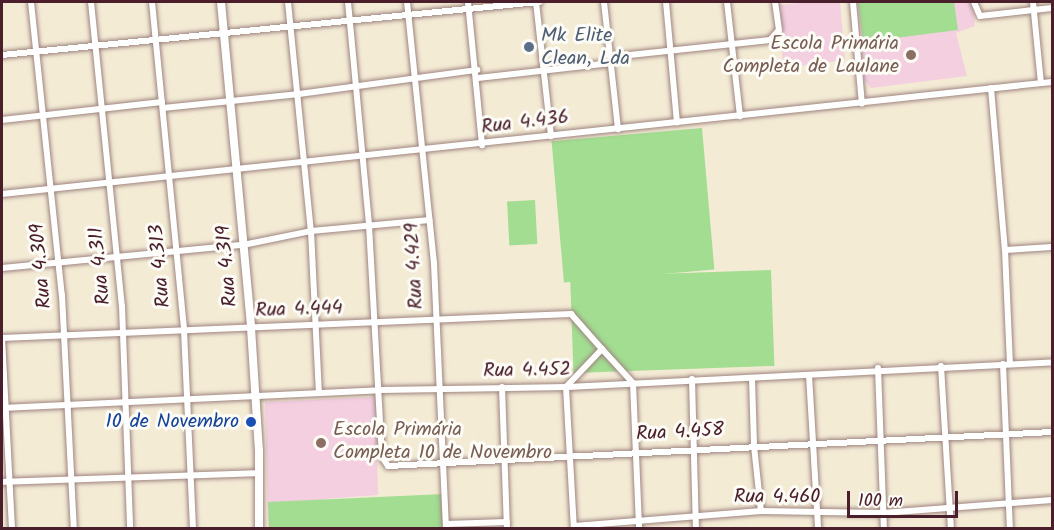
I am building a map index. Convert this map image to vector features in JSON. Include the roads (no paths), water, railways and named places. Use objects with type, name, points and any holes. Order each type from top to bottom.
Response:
[{"type":"street","name":"Rua 4.309","points":[[32,2],[59,262],[69,405],[74,528]]},
{"type":"street","name":"Rua 4.311","points":[[92,2],[117,257],[128,401],[130,528]]},
{"type":"street","name":"Rua 4.313","points":[[152,2],[184,330],[189,400],[193,528]]},
{"type":"street","name":"Rua 4.319","points":[[221,2],[251,328],[259,473],[259,528]]},
{"type":"street","points":[[288,2],[311,231],[313,328],[319,393]]},
{"type":"street","points":[[348,2],[369,225],[380,390]]},
{"type":"street","name":"Rua 4.429","points":[[407,2],[429,220],[446,526]]},
{"type":"street","points":[[2,55],[290,26],[468,5],[537,2],[551,136]]},
{"type":"street","points":[[604,2],[618,129]]},
{"type":"street","points":[[666,2],[677,122]]},
{"type":"street","points":[[727,2],[740,116]]},
{"type":"street","points":[[478,78],[543,72],[670,50],[770,40],[779,30],[775,2]]},
{"type":"street","points":[[853,2],[862,104]]},
{"type":"street","points":[[974,2],[978,16],[1053,8]]},
{"type":"street","points":[[1033,2],[1041,83]]},
{"type":"street","points":[[468,5],[478,78],[482,145]]},
{"type":"street","points":[[2,120],[163,105],[229,102],[477,70]]},
{"type":"street","name":"Rua 4.436","points":[[2,194],[304,163],[363,154],[482,145],[1053,82]]},
{"type":"street","points":[[991,88],[1005,250],[1010,528]]},
{"type":"street","points":[[2,268],[243,245],[311,231],[429,220]]},
{"type":"street","points":[[1005,250],[1053,248]]},
{"type":"street","name":"Rua 4.444","points":[[2,338],[184,330],[313,328],[375,322],[562,313],[572,314],[586,327],[602,349]]},
{"type":"street","points":[[2,338],[12,528]]},
{"type":"street","points":[[574,527],[566,387],[602,349],[633,383],[639,528]]},
{"type":"street","name":"Rua 4.452","points":[[4,407],[380,390],[566,387],[809,375],[878,368],[1053,362]]},
{"type":"street","points":[[941,366],[951,528]]},
{"type":"street","points":[[878,368],[884,528]]},
{"type":"street","points":[[809,375],[818,528]]},
{"type":"street","points":[[752,378],[754,446],[761,511]]},
{"type":"street","points":[[692,379],[696,528]]},
{"type":"street","points":[[446,526],[507,525],[502,458],[502,387]]},
{"type":"street","name":"Rua 4.458","points":[[380,390],[383,463],[388,466],[443,461],[570,458],[754,446],[946,440],[1053,432]]},
{"type":"street","points":[[2,482],[259,473]]},
{"type":"street","name":"Rua 4.460","points":[[574,527],[638,519],[761,511],[818,514],[883,513],[1053,500]]},
{"type":"place","name":"Mk Elite Clean, Lda","points":[[529,47]]},
{"type":"place","name":"Escola Primária Completa de Laulane","points":[[911,55]]},
{"type":"place","name":"10 de Novembro","points":[[251,422]]},
{"type":"place","name":"Escola Primária Completa 10 de Novembro","points":[[321,443]]}]
